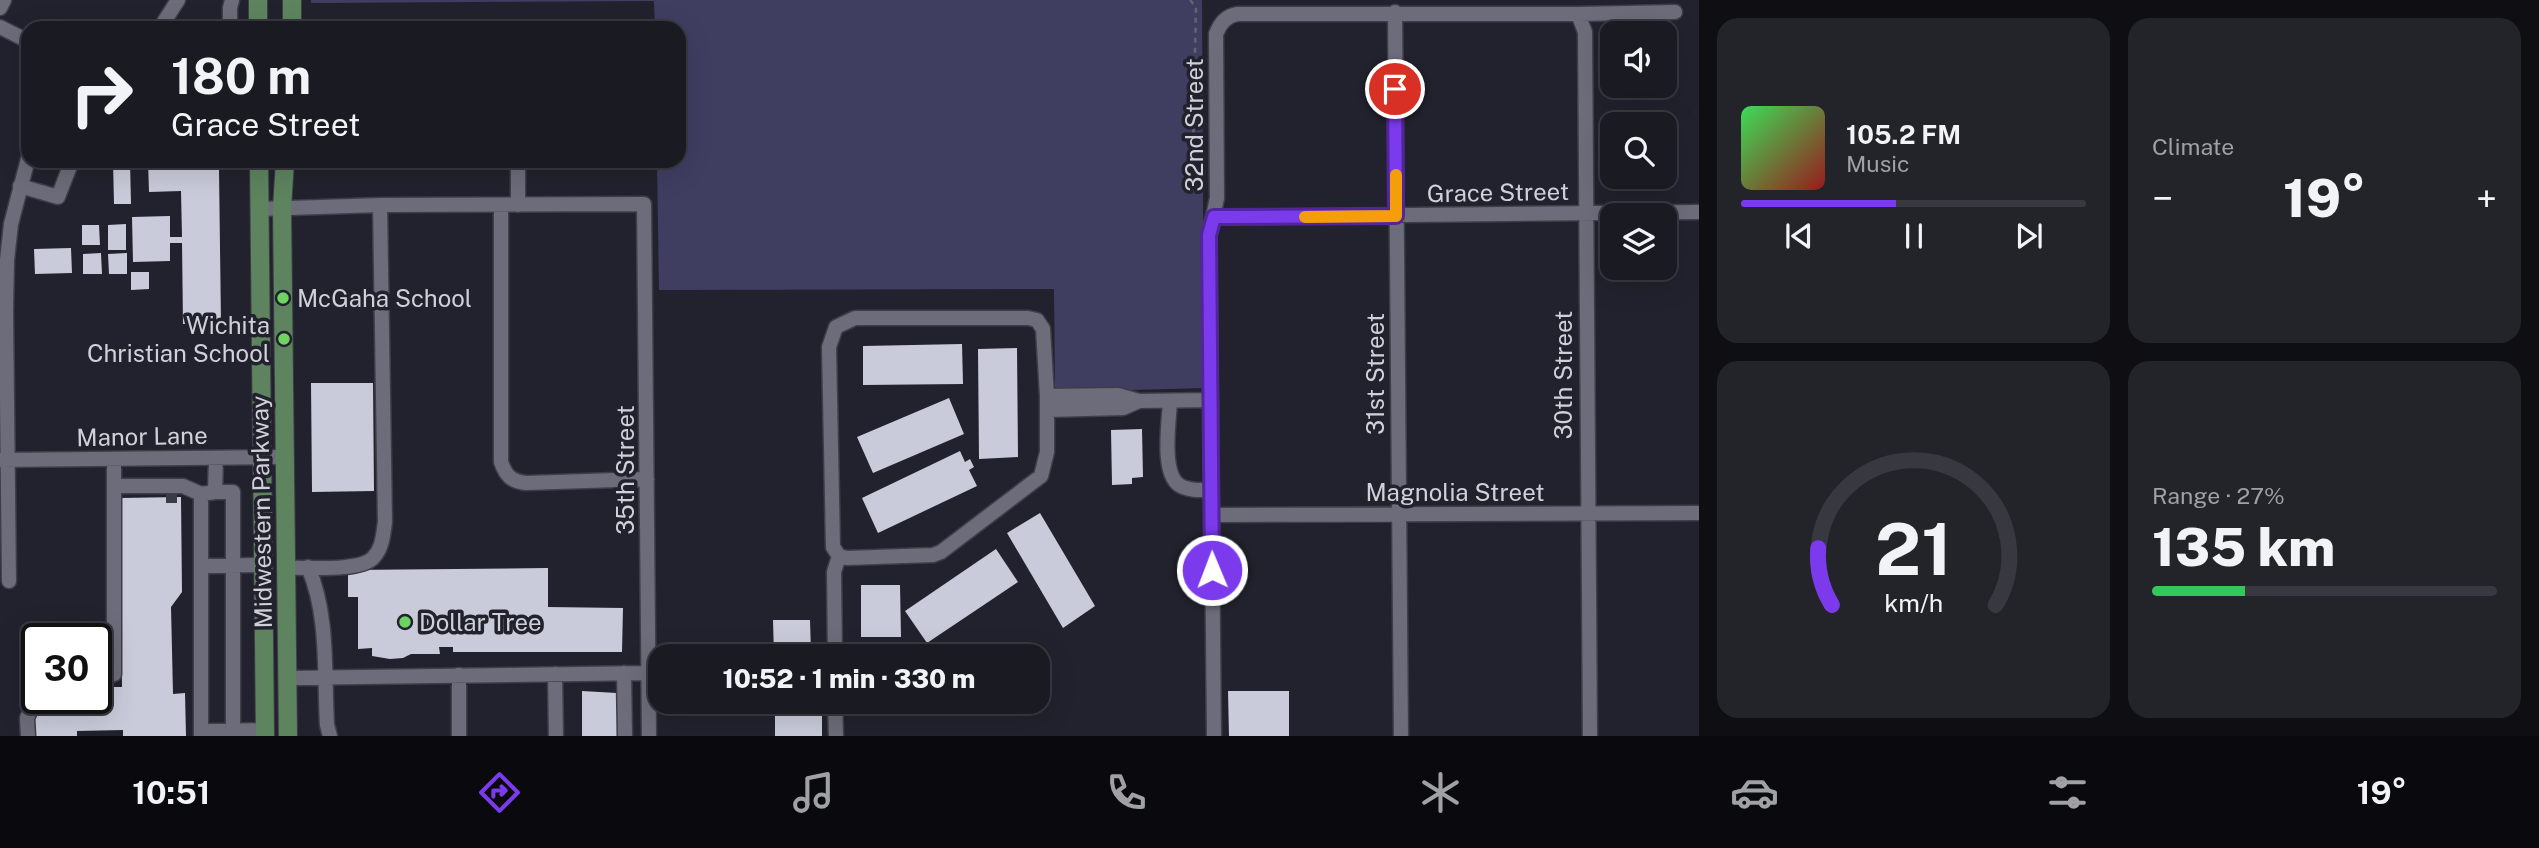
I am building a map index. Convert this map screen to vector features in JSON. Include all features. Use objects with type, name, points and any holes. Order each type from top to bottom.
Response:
[{"type":"main road","points":[[258,0],[258,21]]},
{"type":"main road","points":[[292,0],[292,21]]},
{"type":"main road","name":"Midwestern Parkway","points":[[259,168],[265,733]]},
{"type":"main road","name":"Midwestern Parkway","points":[[285,168],[282,208],[289,731]]},
{"type":"street","points":[[0,8],[4,0]]},
{"type":"street","points":[[164,21],[178,0]]},
{"type":"street","points":[[230,21],[232,0]]},
{"type":"street","points":[[1395,12],[1675,12]]},
{"type":"street","name":"32nd Street","points":[[1214,736],[1209,235],[1218,183],[1216,34],[1224,20],[1237,14],[1395,12]]},
{"type":"street","name":"31st Street","points":[[1395,12],[1401,736]]},
{"type":"street","name":"30th Street","points":[[1578,14],[1585,32],[1590,736]]},
{"type":"street","points":[[0,27],[21,38]]},
{"type":"street","points":[[9,581],[3,460],[7,260],[11,225],[25,168]]},
{"type":"street","points":[[20,186],[58,197],[69,168]]},
{"type":"street","points":[[260,209],[380,205],[518,205],[518,168]]},
{"type":"street","name":"35th Street","points":[[518,205],[644,204],[648,644]]},
{"type":"street","points":[[286,568],[352,566],[366,563],[375,557],[382,543],[385,522],[380,205]]},
{"type":"street","points":[[501,205],[501,462],[504,471],[512,481],[526,483],[648,479]]},
{"type":"street","name":"Grace Street","points":[[1214,217],[1699,212]]},
{"type":"street","points":[[1028,317],[1037,320],[1043,329],[1047,403],[1047,459],[1041,476],[941,552],[926,556],[839,556],[833,547],[830,375],[830,347],[836,327],[855,318],[1028,317]]},
{"type":"street","points":[[1047,403],[1077,402],[1118,395],[1139,401],[1211,400]]},
{"type":"street","points":[[1170,401],[1168,466],[1171,476],[1180,485],[1212,490]]},
{"type":"street","name":"Manor Lane","points":[[3,460],[285,457]]},
{"type":"street","points":[[216,458],[202,491],[201,734],[265,733]]},
{"type":"street","points":[[112,675],[114,459]]},
{"type":"street","points":[[114,486],[233,492],[233,734]]},
{"type":"street","points":[[153,486],[172,496],[202,491]]},
{"type":"street","name":"Magnolia Street","points":[[1212,515],[1699,513]]},
{"type":"street","points":[[835,644],[834,572],[839,556]]},
{"type":"street","points":[[201,566],[263,565]]},
{"type":"street","points":[[308,567],[317,589],[330,736]]},
{"type":"street","points":[[624,673],[625,736]]},
{"type":"street","points":[[287,678],[648,673]]},
{"type":"street","points":[[555,674],[556,736]]},
{"type":"street","points":[[459,676],[459,736]]},
{"type":"street","points":[[27,736],[29,714]]},
{"type":"street","name":"35th Street","points":[[649,714],[649,736]]},
{"type":"street","points":[[835,714],[836,736]]},
{"type":"path","points":[[1190,0],[1196,7],[1192,192]]},
{"type":"shaded area","points":[[311,0],[1202,0],[1204,388],[1055,392],[1054,289],[659,290],[657,168],[686,168],[686,21],[655,21],[654,1],[311,3]]},
{"type":"building","points":[[113,168],[130,168],[131,204],[114,204]]},
{"type":"building","points":[[148,168],[225,168],[219,170],[221,323],[183,324],[182,243],[170,243],[170,261],[133,262],[132,217],[170,216],[170,237],[182,237],[181,191],[149,192]]},
{"type":"building","points":[[126,224],[126,250],[108,250],[108,225]]},
{"type":"building","points":[[82,225],[99,225],[100,245],[82,245]]},
{"type":"building","points":[[71,248],[72,273],[35,274],[34,249]]},
{"type":"building","points":[[101,253],[102,274],[83,274],[83,254]]},
{"type":"building","points":[[127,253],[127,274],[109,274],[108,254]]},
{"type":"building","points":[[131,272],[149,272],[149,289],[131,290]]},
{"type":"building","points":[[962,344],[963,384],[863,385],[863,346]]},
{"type":"building","points":[[1017,348],[1018,457],[979,459],[978,349]]},
{"type":"building","points":[[311,383],[373,383],[374,491],[312,492]]},
{"type":"building","points":[[949,398],[964,434],[873,473],[857,437]]},
{"type":"building","points":[[1142,429],[1143,477],[1132,478],[1132,484],[1112,485],[1111,430]]},
{"type":"building","points":[[960,451],[965,462],[970,459],[974,467],[969,470],[977,486],[878,533],[862,498]]},
{"type":"building","points":[[181,497],[182,592],[171,607],[173,694],[185,693],[186,736],[123,736],[123,730],[77,731],[77,736],[31,736],[32,714],[112,714],[112,687],[122,687],[120,498]]},
{"type":"building","points":[[1040,513],[1095,606],[1063,628],[1007,533]]},
{"type":"building","points":[[996,549],[1018,582],[927,643],[905,611]]},
{"type":"building","points":[[548,568],[548,607],[623,608],[622,652],[453,652],[453,647],[439,647],[440,654],[411,654],[390,659],[372,656],[372,648],[358,649],[358,597],[348,597],[348,570]]},
{"type":"building","points":[[861,585],[900,585],[901,637],[861,637]]},
{"type":"building","points":[[773,620],[810,620],[811,644],[774,644]]},
{"type":"building","points":[[582,691],[617,693],[617,736],[582,736]]},
{"type":"building","points":[[1228,691],[1289,691],[1289,736],[1229,736]]},
{"type":"building","points":[[775,714],[822,714],[822,736],[775,736]]},
{"type":"tunnel","points":[[166,496],[177,496]]},
{"type":"slow traffic","points":[[1305,217],[1396,216],[1396,175]]},
{"type":"place","name":"McGaha School","points":[[283,298]]},
{"type":"place","name":"Wichita Christian School","points":[[284,339]]},
{"type":"place","name":"Dollar Tree","points":[[405,622]]},
{"type":"route","points":[[1212,570],[1209,235],[1214,217],[1396,216],[1395,89]]}]
